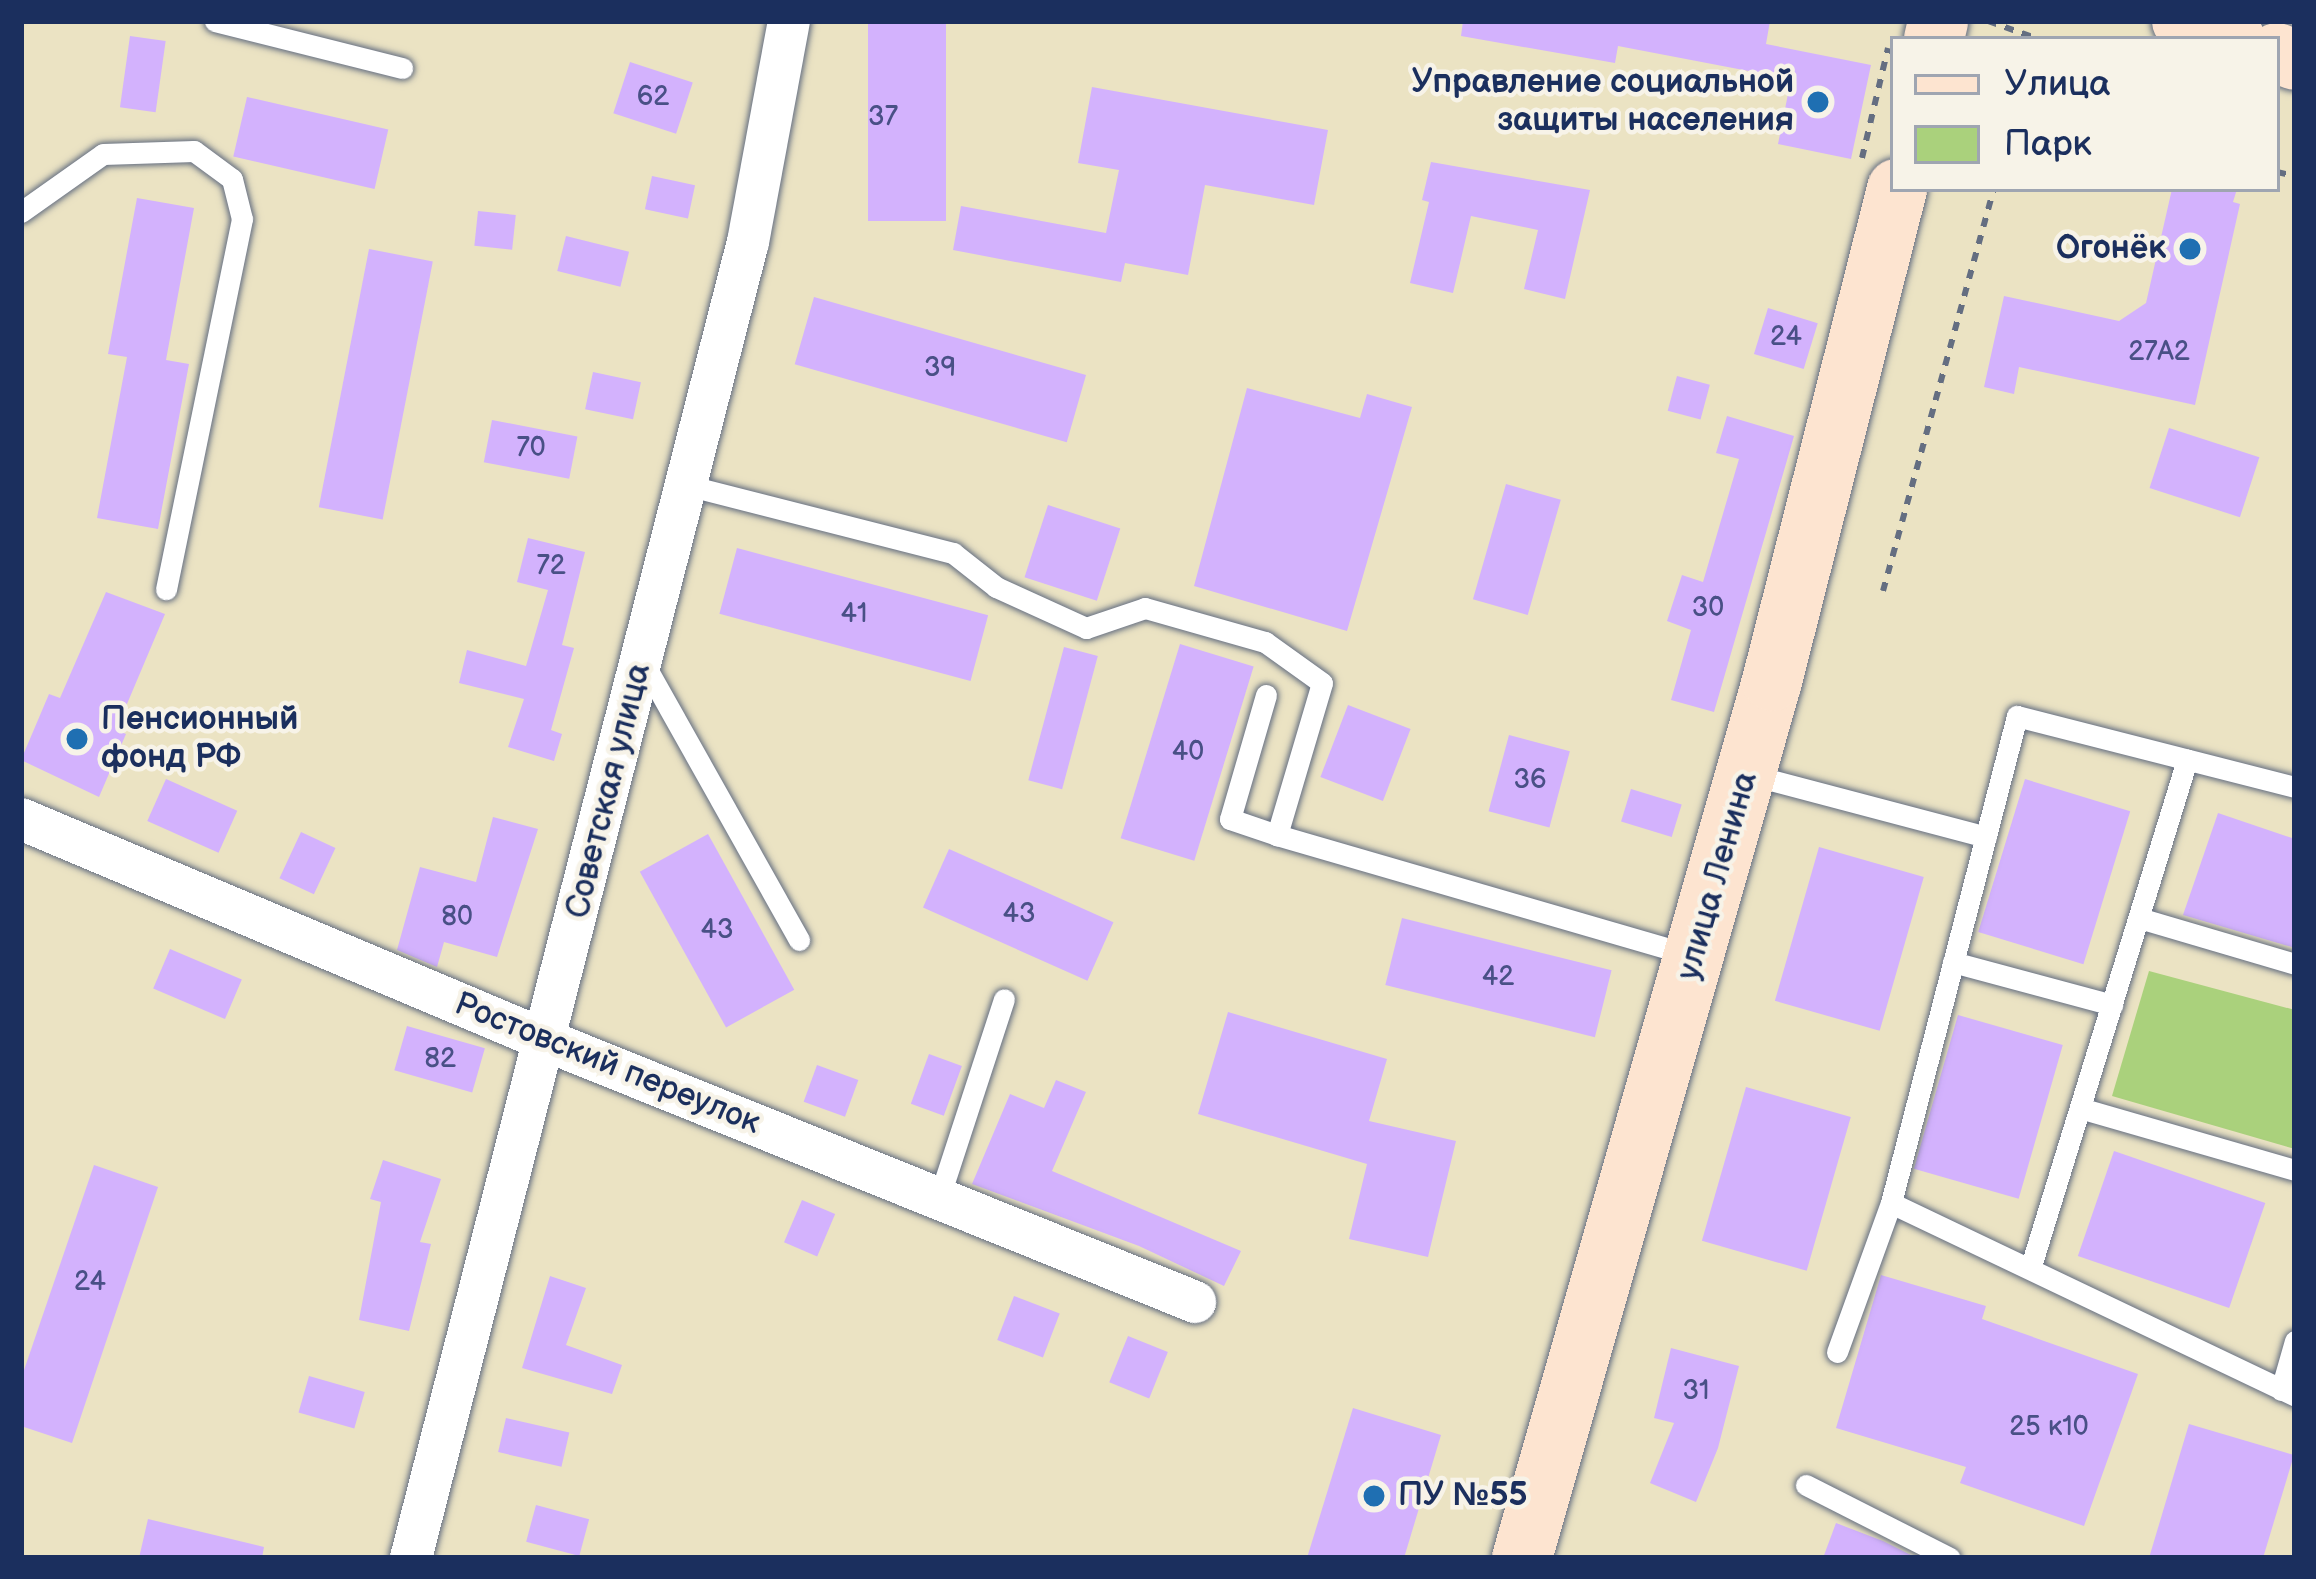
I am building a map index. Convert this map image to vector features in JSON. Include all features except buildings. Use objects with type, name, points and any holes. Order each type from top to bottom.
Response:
[{"type":"street","name":"Советская улица","points":[[411,1558],[748,242],[789,21]]},
{"type":"street","points":[[2182,21],[2226,36]]},
{"type":"street","name":"улица Ленина","points":[[1522,1558],[1747,774],[1877,183]]},
{"type":"street","name":"Ростовский переулок","points":[[21,819],[545,1040],[1195,1302]]},
{"type":"lane","points":[[215,21],[402,68]]},
{"type":"lane","points":[[21,212],[52,185],[103,154],[194,152],[232,179],[242,219],[166,589]]},
{"type":"lane","points":[[686,485],[953,553],[996,586],[1086,628],[1145,608],[1265,642],[1322,683],[1277,836]]},
{"type":"lane","points":[[642,659],[799,940]]},
{"type":"lane","points":[[1266,695],[1231,819],[1696,957]]},
{"type":"lane","points":[[1837,1352],[1891,1203],[2017,716],[2295,787]]},
{"type":"lane","points":[[2031,1266],[2187,760]]},
{"type":"lane","points":[[1747,774],[1986,837]]},
{"type":"lane","points":[[2139,918],[2295,964]]},
{"type":"lane","points":[[1953,962],[2112,1005]]},
{"type":"lane","points":[[939,1198],[1004,999]]},
{"type":"lane","points":[[2080,1108],[2295,1170]]},
{"type":"lane","points":[[1891,1203],[2031,1266],[2288,1393],[2295,1341]]},
{"type":"lane","points":[[1806,1485],[1950,1558]]},
{"type":"path","points":[[1988,21],[2026,36]]},
{"type":"path","points":[[1877,183],[1890,138]]},
{"type":"path","points":[[1883,591],[1993,192]]},
{"type":"green space","points":[[2149,971],[2295,1010],[2295,1149],[2112,1096]]},
{"type":"place","name":"Управление социальной защиты населения","points":[[1818,102]]},
{"type":"place","name":"Огонёк","points":[[2190,249]]},
{"type":"place","name":"Пенсионный фонд РФ","points":[[77,739]]},
{"type":"place","name":"ПУ №55","points":[[1374,1496]]}]
